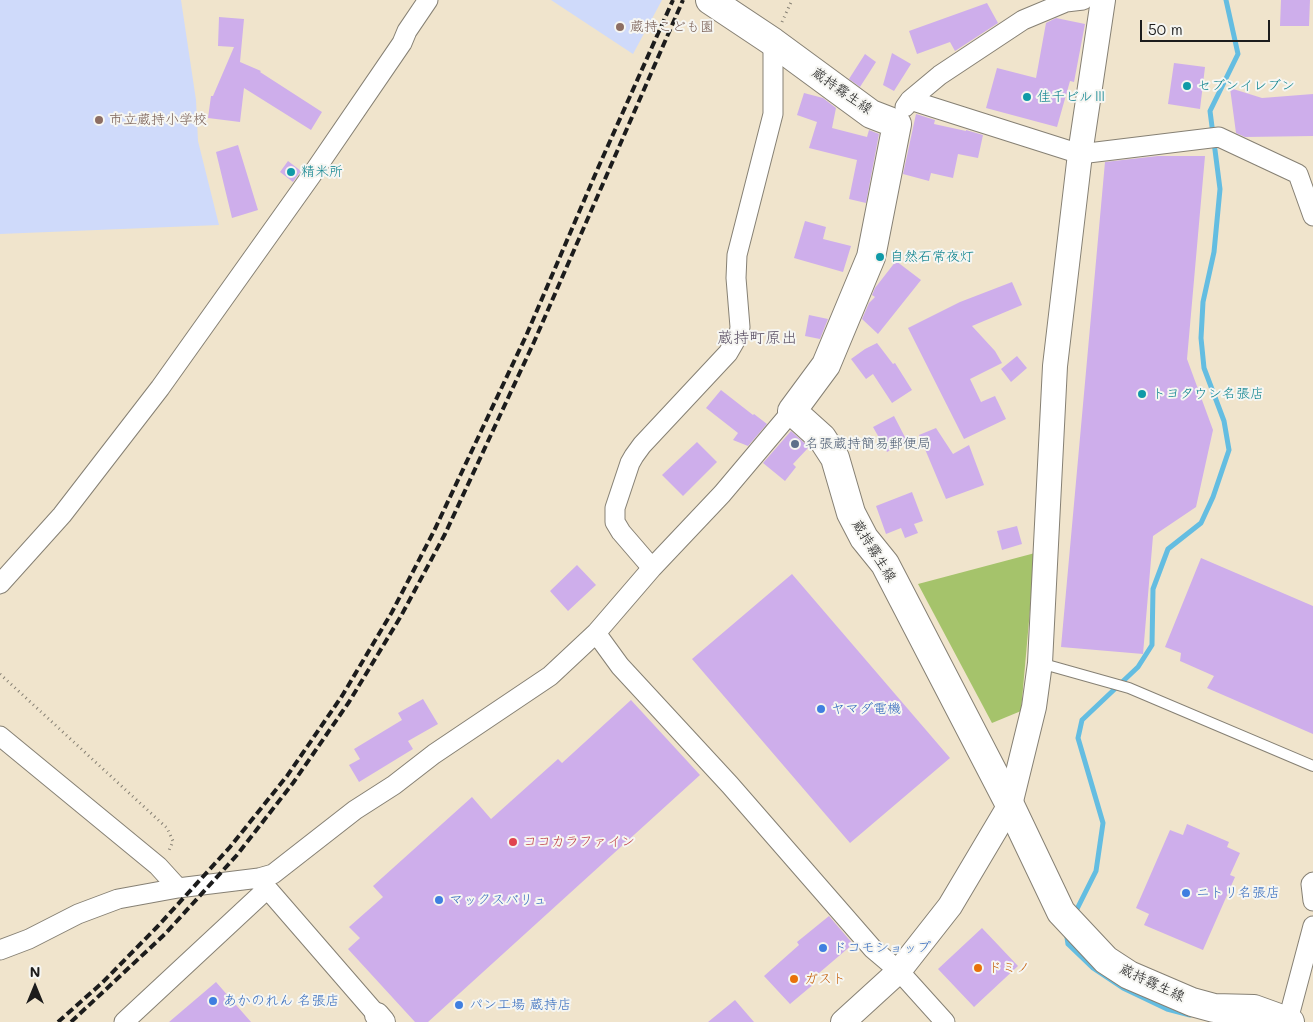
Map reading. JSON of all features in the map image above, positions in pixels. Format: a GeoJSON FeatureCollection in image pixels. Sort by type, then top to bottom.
{"type":"FeatureCollection","features":[{"type":"Feature","properties":{"kind":"main road","name":"蔵持霧生線"},"geometry":{"type":"LineString","coordinates":[[710,0],[773,42],[871,114],[897,124]]}},
{"type":"Feature","properties":{"kind":"main road"},"geometry":{"type":"LineString","coordinates":[[792,411],[826,365],[871,257],[897,124]]}},
{"type":"Feature","properties":{"kind":"main road","name":"蔵持霧生線"},"geometry":{"type":"LineString","coordinates":[[792,411],[822,438],[835,458],[851,513],[864,538],[885,564],[1010,804],[1061,912],[1106,960],[1128,974],[1192,1002],[1214,1008],[1254,1009],[1279,1020]]}},
{"type":"Feature","properties":{"kind":"street"},"geometry":{"type":"LineString","coordinates":[[0,584],[62,515],[160,388],[311,176],[402,43],[428,0]]}},
{"type":"Feature","properties":{"kind":"street"},"geometry":{"type":"LineString","coordinates":[[897,124],[910,100],[940,75],[1023,20],[1066,2],[1083,0]]}},
{"type":"Feature","properties":{"kind":"street"},"geometry":{"type":"LineString","coordinates":[[843,1022],[899,970],[950,906],[1010,804],[1034,707],[1040,663],[1056,366],[1080,154],[1103,0]]}},
{"type":"Feature","properties":{"kind":"street"},"geometry":{"type":"LineString","coordinates":[[652,568],[621,532],[615,522],[615,508],[630,462],[634,456],[728,353],[739,334],[736,278],[737,255],[773,114],[773,42]]}},
{"type":"Feature","properties":{"kind":"street"},"geometry":{"type":"LineString","coordinates":[[910,100],[1080,154],[1219,137],[1298,174],[1313,216]]}},
{"type":"Feature","properties":{"kind":"street"},"geometry":{"type":"LineString","coordinates":[[124,1022],[273,874],[354,810],[394,785],[434,754],[550,676],[596,632],[652,568],[722,494],[792,411]]}},
{"type":"Feature","properties":{"kind":"street"},"geometry":{"type":"LineString","coordinates":[[596,632],[620,666],[730,785],[873,949],[899,970],[946,1022]]}},
{"type":"Feature","properties":{"kind":"street"},"geometry":{"type":"LineString","coordinates":[[0,736],[161,870],[178,888]]}},
{"type":"Feature","properties":{"kind":"street"},"geometry":{"type":"LineString","coordinates":[[1313,882],[1311,884],[1313,901]]}},
{"type":"Feature","properties":{"kind":"street"},"geometry":{"type":"LineString","coordinates":[[0,950],[29,939],[78,914],[118,899],[178,888],[263,883]]}},
{"type":"Feature","properties":{"kind":"street"},"geometry":{"type":"LineString","coordinates":[[263,883],[380,1019]]}},
{"type":"Feature","properties":{"kind":"street"},"geometry":{"type":"LineString","coordinates":[[1279,1020],[1313,926]]}},
{"type":"Feature","properties":{"kind":"lane"},"geometry":{"type":"LineString","coordinates":[[1040,663],[1129,688],[1313,766]]}},
{"type":"Feature","properties":{"kind":"path"},"geometry":{"type":"LineString","coordinates":[[0,674],[166,828],[173,841],[161,870]]}},
{"type":"Feature","properties":{"kind":"shaded area","name":"市立蔵持小学校"},"geometry":{"type":"Polygon","coordinates":[[[0,0],[181,0],[196,100],[198,141],[219,225],[0,234],[0,0]]]}},
{"type":"Feature","properties":{"kind":"shaded area","name":"蔵持こども園"},"geometry":{"type":"Polygon","coordinates":[[[551,0],[662,0],[633,54],[551,0]]]}},
{"type":"Feature","properties":{"kind":"green space"},"geometry":{"type":"Polygon","coordinates":[[[1035,553],[1021,711],[992,723],[918,584],[1035,553]]]}},
{"type":"Feature","properties":{"kind":"building"},"geometry":{"type":"Polygon","coordinates":[[[1281,0],[1310,0],[1309,26],[1280,26],[1281,0]]]}},
{"type":"Feature","properties":{"kind":"building"},"geometry":{"type":"Polygon","coordinates":[[[987,3],[998,23],[955,51],[950,42],[917,54],[909,31],[987,3]]]}},
{"type":"Feature","properties":{"kind":"building"},"geometry":{"type":"Polygon","coordinates":[[[219,17],[244,19],[240,62],[261,71],[322,112],[311,130],[244,88],[240,122],[208,118],[211,96],[213,96],[234,47],[218,46],[219,17]]]}},
{"type":"Feature","properties":{"kind":"building"},"geometry":{"type":"Polygon","coordinates":[[[1056,18],[1085,24],[1074,82],[1070,81],[1057,127],[986,108],[997,68],[1036,78],[1046,23],[1056,18]]]}},
{"type":"Feature","properties":{"kind":"building"},"geometry":{"type":"Polygon","coordinates":[[[892,53],[911,64],[894,91],[883,85],[892,53]]]}},
{"type":"Feature","properties":{"kind":"building"},"geometry":{"type":"Polygon","coordinates":[[[865,54],[876,62],[860,87],[849,79],[865,54]]]}},
{"type":"Feature","properties":{"kind":"building","name":"セブンイレブン"},"geometry":{"type":"Polygon","coordinates":[[[1174,63],[1205,67],[1200,109],[1168,104],[1174,63]]]}},
{"type":"Feature","properties":{"kind":"building"},"geometry":{"type":"Polygon","coordinates":[[[1230,88],[1262,98],[1313,94],[1313,136],[1245,137],[1236,133],[1230,88]]]}},
{"type":"Feature","properties":{"kind":"building"},"geometry":{"type":"Polygon","coordinates":[[[804,93],[823,98],[836,108],[832,128],[867,137],[869,130],[879,134],[866,203],[849,199],[857,160],[809,148],[817,122],[797,115],[804,93]]]}},
{"type":"Feature","properties":{"kind":"building"},"geometry":{"type":"Polygon","coordinates":[[[916,114],[935,120],[934,124],[983,135],[978,158],[958,154],[953,178],[931,173],[929,181],[903,174],[916,114]]]}},
{"type":"Feature","properties":{"kind":"building"},"geometry":{"type":"Polygon","coordinates":[[[238,145],[258,210],[232,218],[216,152],[238,145]]]}},
{"type":"Feature","properties":{"kind":"building","name":"トヨタウン名張店"},"geometry":{"type":"Polygon","coordinates":[[[1158,156],[1205,156],[1187,359],[1213,430],[1196,507],[1153,536],[1143,654],[1061,647],[1105,162],[1158,156]]]}},
{"type":"Feature","properties":{"kind":"building","name":"精米所"},"geometry":{"type":"Polygon","coordinates":[[[288,161],[301,171],[293,182],[280,172],[288,161]]]}},
{"type":"Feature","properties":{"kind":"building"},"geometry":{"type":"Polygon","coordinates":[[[805,221],[826,227],[823,239],[851,246],[843,272],[794,258],[805,221]]]}},
{"type":"Feature","properties":{"kind":"building"},"geometry":{"type":"Polygon","coordinates":[[[896,261],[921,280],[878,334],[862,319],[869,303],[875,297],[872,295],[875,288],[896,261]]]}},
{"type":"Feature","properties":{"kind":"building"},"geometry":{"type":"Polygon","coordinates":[[[1012,282],[1022,305],[972,326],[995,351],[1002,363],[970,379],[981,402],[995,396],[1006,419],[964,439],[908,328],[960,302],[1012,282]]]}},
{"type":"Feature","properties":{"kind":"building"},"geometry":{"type":"Polygon","coordinates":[[[809,315],[828,319],[820,339],[805,336],[809,315]]]}},
{"type":"Feature","properties":{"kind":"building"},"geometry":{"type":"Polygon","coordinates":[[[877,343],[893,364],[895,363],[912,390],[892,403],[873,374],[866,379],[851,359],[877,343]]]}},
{"type":"Feature","properties":{"kind":"building"},"geometry":{"type":"Polygon","coordinates":[[[1017,356],[1027,368],[1011,382],[1001,369],[1017,356]]]}},
{"type":"Feature","properties":{"kind":"building"},"geometry":{"type":"Polygon","coordinates":[[[721,390],[767,424],[748,446],[733,440],[738,433],[706,408],[721,390]]]}},
{"type":"Feature","properties":{"kind":"building"},"geometry":{"type":"Polygon","coordinates":[[[894,416],[907,441],[887,452],[873,427],[894,416]]]}},
{"type":"Feature","properties":{"kind":"building"},"geometry":{"type":"Polygon","coordinates":[[[936,428],[953,454],[969,445],[984,485],[946,499],[919,435],[936,428]]]}},
{"type":"Feature","properties":{"kind":"building"},"geometry":{"type":"Polygon","coordinates":[[[791,431],[809,447],[793,464],[796,467],[785,481],[763,463],[791,431]]]}},
{"type":"Feature","properties":{"kind":"building"},"geometry":{"type":"Polygon","coordinates":[[[697,442],[717,462],[683,496],[662,475],[697,442]]]}},
{"type":"Feature","properties":{"kind":"building"},"geometry":{"type":"Polygon","coordinates":[[[912,492],[923,521],[914,524],[918,533],[905,538],[901,528],[886,534],[876,506],[912,492]]]}},
{"type":"Feature","properties":{"kind":"building"},"geometry":{"type":"Polygon","coordinates":[[[1017,526],[1022,544],[1002,550],[997,531],[1017,526]]]}},
{"type":"Feature","properties":{"kind":"building"},"geometry":{"type":"Polygon","coordinates":[[[1201,558],[1313,606],[1313,734],[1207,688],[1214,676],[1180,661],[1181,653],[1165,647],[1201,558]]]}},
{"type":"Feature","properties":{"kind":"building"},"geometry":{"type":"Polygon","coordinates":[[[577,565],[596,585],[568,611],[550,591],[577,565]]]}},
{"type":"Feature","properties":{"kind":"building","name":"ヤマダ電機"},"geometry":{"type":"Polygon","coordinates":[[[792,574],[950,758],[850,843],[692,659],[792,574]]]}},
{"type":"Feature","properties":{"kind":"building"},"geometry":{"type":"Polygon","coordinates":[[[423,699],[438,724],[408,741],[413,749],[359,782],[349,765],[360,759],[354,749],[402,720],[398,713],[423,699]]]}},
{"type":"Feature","properties":{"kind":"building"},"geometry":{"type":"Polygon","coordinates":[[[631,700],[700,775],[428,1022],[415,1022],[348,949],[360,938],[349,927],[383,897],[373,886],[472,797],[491,819],[558,759],[562,763],[631,700]]]}},
{"type":"Feature","properties":{"kind":"building","name":"ニトリ名張店"},"geometry":{"type":"Polygon","coordinates":[[[1187,824],[1229,842],[1227,847],[1240,853],[1230,875],[1235,877],[1203,950],[1144,925],[1149,914],[1136,908],[1170,830],[1183,835],[1187,824]]]}},
{"type":"Feature","properties":{"kind":"building"},"geometry":{"type":"Polygon","coordinates":[[[829,916],[853,944],[812,979],[815,983],[790,1004],[764,976],[799,945],[797,942],[829,916]]]}},
{"type":"Feature","properties":{"kind":"building","name":"ドミノ"},"geometry":{"type":"Polygon","coordinates":[[[982,928],[1018,966],[974,1007],[938,969],[982,928]]]}},
{"type":"Feature","properties":{"kind":"building","name":"あかのれん 名張店"},"geometry":{"type":"Polygon","coordinates":[[[216,982],[251,1022],[169,1022],[216,982]]]}},
{"type":"Feature","properties":{"kind":"building"},"geometry":{"type":"Polygon","coordinates":[[[735,1000],[754,1022],[708,1022],[735,1000]]]}},
{"type":"Feature","properties":{"kind":"waterway"},"geometry":{"type":"LineString","coordinates":[[1074,915],[1096,871],[1103,823],[1078,738],[1082,720],[1138,667],[1152,645],[1153,589],[1168,549],[1201,523],[1213,497],[1229,450],[1224,421],[1204,368],[1201,338],[1203,302],[1214,252],[1220,189],[1210,111],[1238,54],[1226,0]]}},
{"type":"Feature","properties":{"kind":"waterway"},"geometry":{"type":"LineString","coordinates":[[1066,931],[1068,944],[1093,968],[1123,988],[1167,1009],[1190,1015]]}},
{"type":"Feature","properties":{"kind":"railway"},"geometry":{"type":"LineString","coordinates":[[58,1022],[102,983],[158,926],[230,847],[287,776],[342,696],[392,612],[434,531],[526,336],[673,0]]}},
{"type":"Feature","properties":{"kind":"railway"},"geometry":{"type":"LineString","coordinates":[[71,1022],[165,934],[237,855],[293,783],[349,702],[401,616],[445,534],[534,342],[683,0]]}},
{"type":"Feature","properties":{"kind":"place","name":"蔵持こども園"},"geometry":{"type":"Point","coordinates":[620,27]}},
{"type":"Feature","properties":{"kind":"place","name":"セブンイレブン"},"geometry":{"type":"Point","coordinates":[1187,86]}},
{"type":"Feature","properties":{"kind":"place","name":"佳千ビルⅢ"},"geometry":{"type":"Point","coordinates":[1027,97]}},
{"type":"Feature","properties":{"kind":"place","name":"市立蔵持小学校"},"geometry":{"type":"Point","coordinates":[99,120]}},
{"type":"Feature","properties":{"kind":"place","name":"精米所"},"geometry":{"type":"Point","coordinates":[291,172]}},
{"type":"Feature","properties":{"kind":"place","name":"自然石常夜灯"},"geometry":{"type":"Point","coordinates":[880,257]}},
{"type":"Feature","properties":{"kind":"place","name":"トヨタウン名張店"},"geometry":{"type":"Point","coordinates":[1142,394]}},
{"type":"Feature","properties":{"kind":"place","name":"名張蔵持簡易郵便局"},"geometry":{"type":"Point","coordinates":[795,444]}},
{"type":"Feature","properties":{"kind":"place","name":"ヤマダ電機"},"geometry":{"type":"Point","coordinates":[821,709]}},
{"type":"Feature","properties":{"kind":"place","name":"ココカラファイン"},"geometry":{"type":"Point","coordinates":[513,842]}},
{"type":"Feature","properties":{"kind":"place","name":"ニトリ名張店"},"geometry":{"type":"Point","coordinates":[1186,893]}},
{"type":"Feature","properties":{"kind":"place","name":"マックスバリュ"},"geometry":{"type":"Point","coordinates":[439,900]}},
{"type":"Feature","properties":{"kind":"place","name":"ドコモショップ"},"geometry":{"type":"Point","coordinates":[823,948]}},
{"type":"Feature","properties":{"kind":"place","name":"ドミノ"},"geometry":{"type":"Point","coordinates":[978,968]}},
{"type":"Feature","properties":{"kind":"place","name":"ガスト"},"geometry":{"type":"Point","coordinates":[794,979]}},
{"type":"Feature","properties":{"kind":"place","name":"あかのれん 名張店"},"geometry":{"type":"Point","coordinates":[213,1001]}},
{"type":"Feature","properties":{"kind":"place","name":"パン工場 蔵持店"},"geometry":{"type":"Point","coordinates":[459,1005]}},
{"type":"Feature","properties":{"kind":"district","name":"蔵持町原出"},"geometry":{"type":"Point","coordinates":[757,338]}}]}
